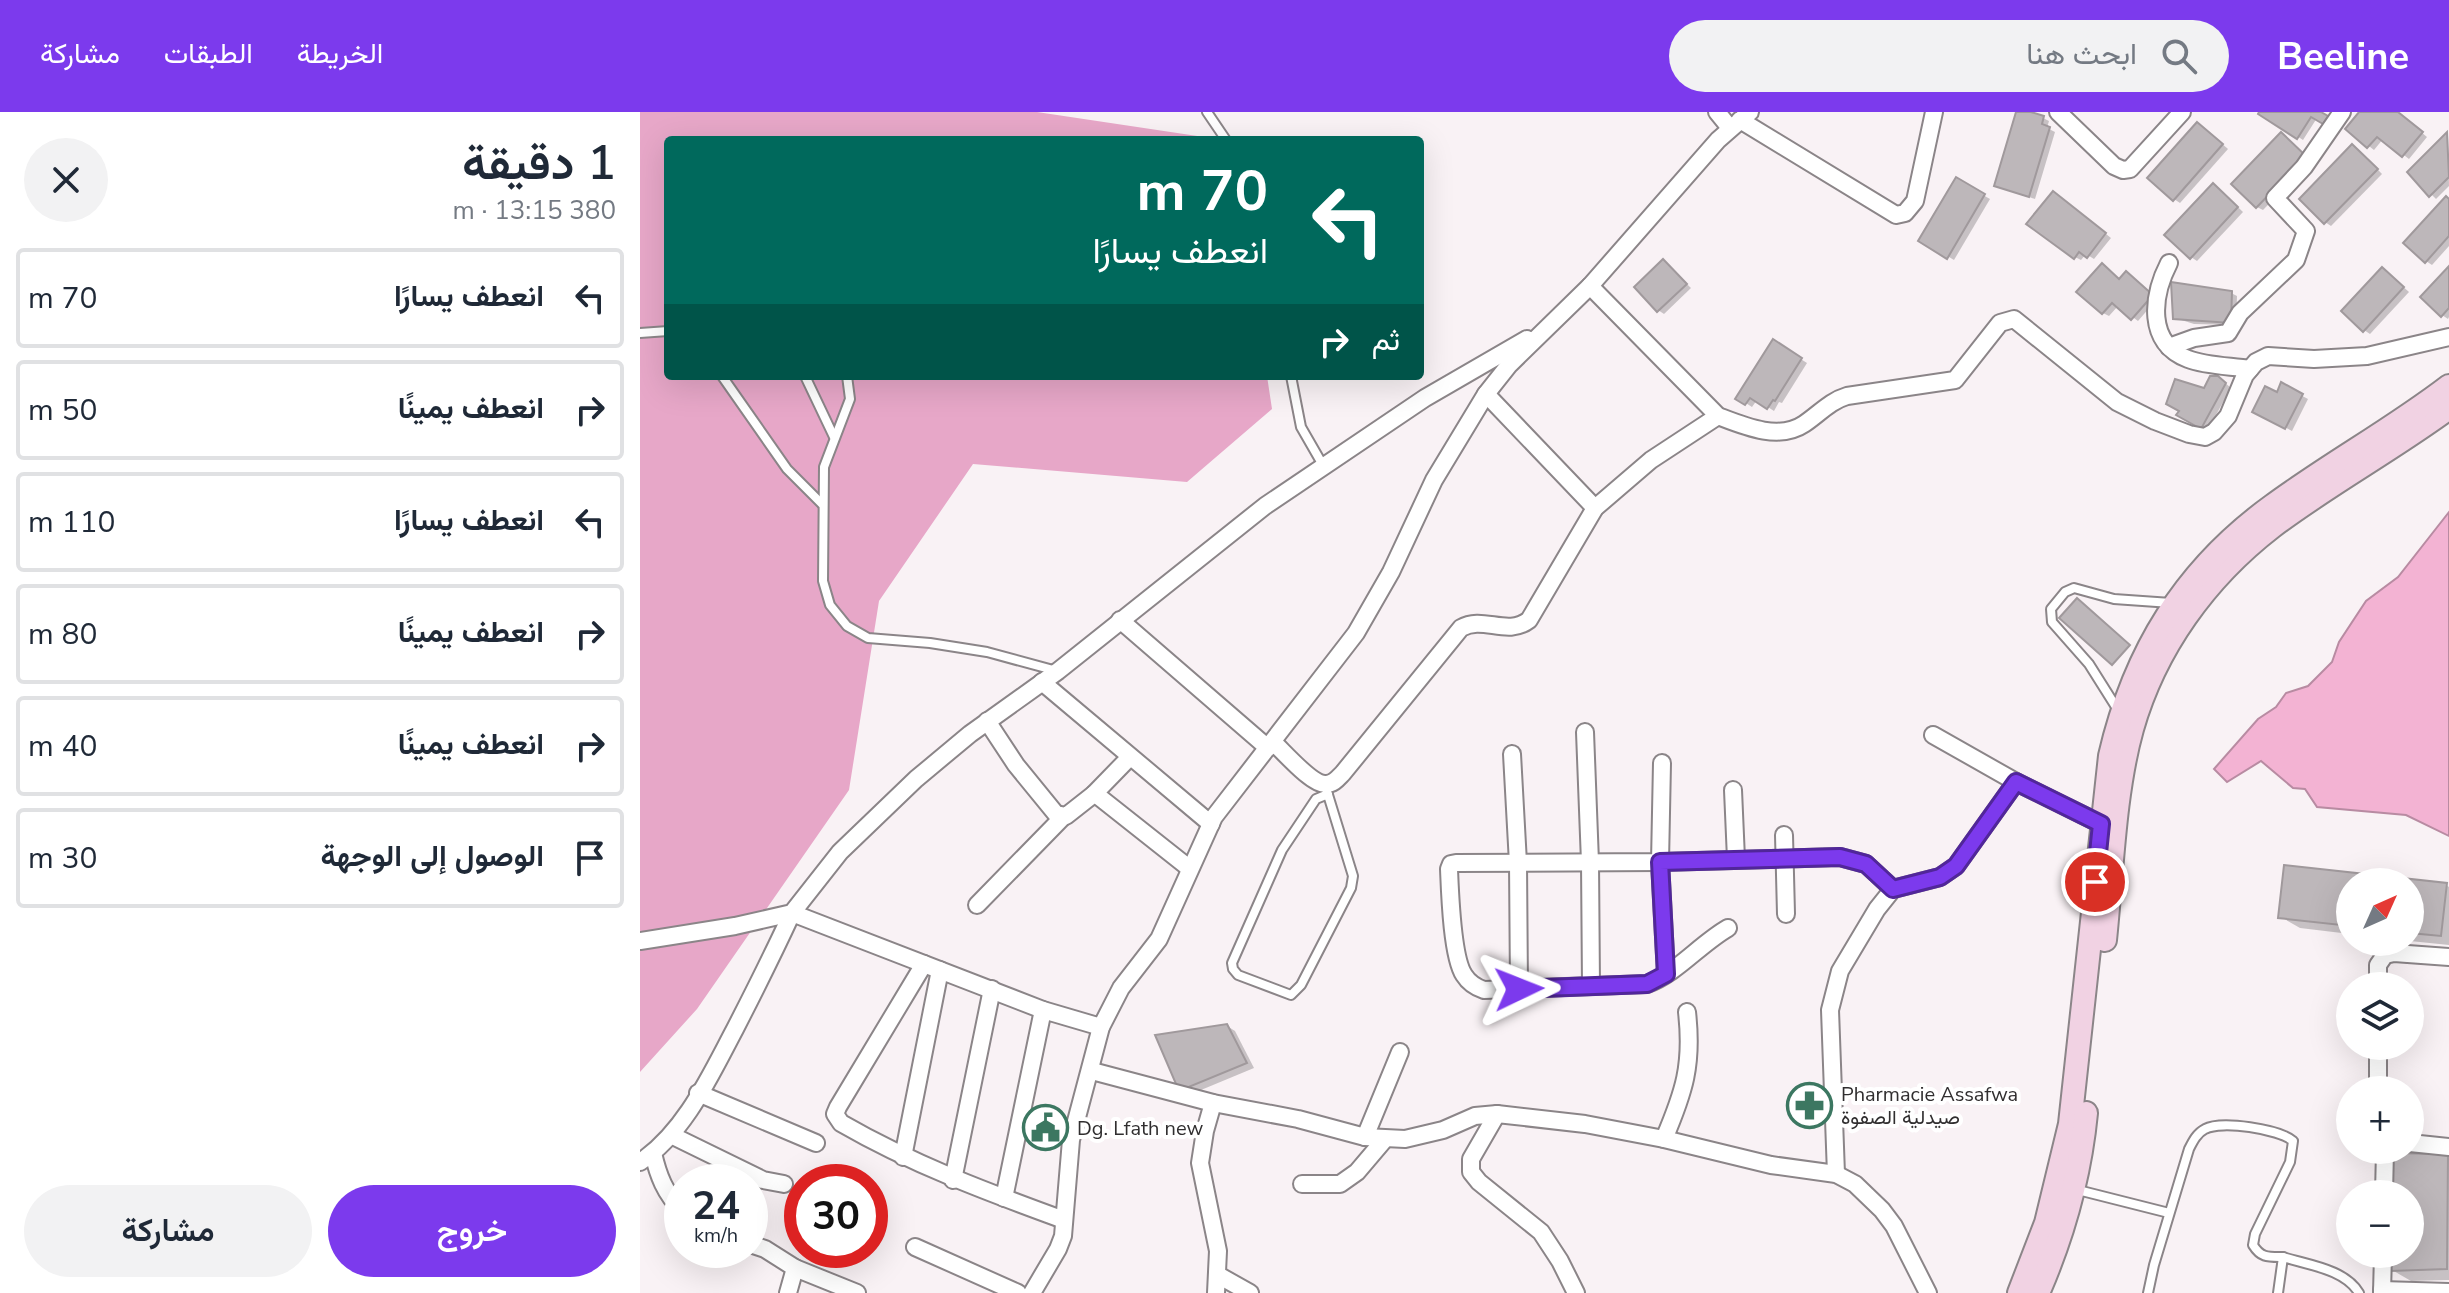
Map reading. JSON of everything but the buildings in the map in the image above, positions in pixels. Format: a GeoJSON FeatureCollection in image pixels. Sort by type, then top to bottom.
{"type":"FeatureCollection","features":[{"type":"Feature","properties":{"kind":"main road"},"geometry":{"type":"LineString","coordinates":[[2038,1293],[2054,1257],[2073,1189],[2086,1121],[2126,722],[2139,664],[2186,603],[2211,560],[2251,522],[2449,386]]}},
{"type":"Feature","properties":{"kind":"main road"},"geometry":{"type":"LineString","coordinates":[[2186,603],[2269,530],[2449,408]]}},
{"type":"Feature","properties":{"kind":"main road"},"geometry":{"type":"LineString","coordinates":[[2019,1293],[2046,1223],[2070,1124],[2110,756],[2126,722]]}},
{"type":"Feature","properties":{"kind":"street"},"geometry":{"type":"LineString","coordinates":[[1717,112],[1740,120],[1896,215],[1905,213],[1915,201],[1934,112]]}},
{"type":"Feature","properties":{"kind":"street"},"geometry":{"type":"LineString","coordinates":[[2058,112],[2114,166],[2123,170],[2130,169],[2182,112]]}},
{"type":"Feature","properties":{"kind":"street"},"geometry":{"type":"LineString","coordinates":[[2169,347],[2194,338],[2228,333],[2240,313],[2296,260],[2306,231],[2275,198],[2304,167],[2342,112]]}},
{"type":"Feature","properties":{"kind":"street"},"geometry":{"type":"LineString","coordinates":[[1032,1293],[1058,1249],[1064,1220],[1071,1140],[1092,1071],[1101,1027],[1121,988],[1159,939],[1211,824],[1235,788],[1340,655],[1374,603],[1434,480],[1486,394],[1509,365],[1590,286],[1740,120]]}},
{"type":"Feature","properties":{"kind":"street"},"geometry":{"type":"LineString","coordinates":[[2169,263],[2158,286],[2155,310],[2161,335],[2169,347],[2189,359],[2250,369]]}},
{"type":"Feature","properties":{"kind":"street"},"geometry":{"type":"LineString","coordinates":[[1590,286],[1718,416],[1746,427],[1783,432],[1806,423],[1840,398],[1955,380],[2000,323],[2014,319],[2117,402],[2155,421],[2205,437],[2228,416],[2250,369],[2268,356],[2314,359],[2367,356],[2449,337]]}},
{"type":"Feature","properties":{"kind":"street"},"geometry":{"type":"LineString","coordinates":[[664,1188],[647,1158],[671,1135],[698,1093],[765,972],[792,913],[840,852],[916,779],[987,721],[1058,671],[1265,506],[1425,398],[1549,326]]}},
{"type":"Feature","properties":{"kind":"street"},"geometry":{"type":"LineString","coordinates":[[1486,394],[1595,508]]}},
{"type":"Feature","properties":{"kind":"street"},"geometry":{"type":"LineString","coordinates":[[1120,620],[1326,789],[1343,773],[1461,628],[1474,623],[1512,628],[1529,620],[1595,508],[1651,460],[1718,416]]}},
{"type":"Feature","properties":{"kind":"street"},"geometry":{"type":"LineString","coordinates":[[1042,682],[1211,824]]}},
{"type":"Feature","properties":{"kind":"street"},"geometry":{"type":"LineString","coordinates":[[987,721],[1049,807],[1063,817]]}},
{"type":"Feature","properties":{"kind":"street"},"geometry":{"type":"LineString","coordinates":[[1585,732],[1591,986]]}},
{"type":"Feature","properties":{"kind":"street"},"geometry":{"type":"LineString","coordinates":[[1933,735],[2016,782],[2101,824]]}},
{"type":"Feature","properties":{"kind":"street"},"geometry":{"type":"LineString","coordinates":[[1512,754],[1518,863],[1519,989]]}},
{"type":"Feature","properties":{"kind":"street"},"geometry":{"type":"LineString","coordinates":[[977,905],[1063,817],[1094,794],[1129,758]]}},
{"type":"Feature","properties":{"kind":"street"},"geometry":{"type":"LineString","coordinates":[[1662,763],[1660,862],[1666,974]]}},
{"type":"Feature","properties":{"kind":"street"},"geometry":{"type":"LineString","coordinates":[[1836,1174],[1830,1046],[1832,999],[1840,971],[1877,909],[1893,889],[1940,877],[1956,866],[2016,782]]}},
{"type":"Feature","properties":{"kind":"street"},"geometry":{"type":"LineString","coordinates":[[1733,790],[1736,859]]}},
{"type":"Feature","properties":{"kind":"street"},"geometry":{"type":"LineString","coordinates":[[1094,794],[1189,868]]}},
{"type":"Feature","properties":{"kind":"street"},"geometry":{"type":"LineString","coordinates":[[1784,835],[1786,914]]}},
{"type":"Feature","properties":{"kind":"street"},"geometry":{"type":"LineString","coordinates":[[1728,928],[1707,940],[1666,974],[1647,984],[1484,990],[1474,986],[1464,976],[1458,961],[1449,869],[1451,864],[1456,863],[1840,857],[1866,864],[1893,889]]}},
{"type":"Feature","properties":{"kind":"street"},"geometry":{"type":"LineString","coordinates":[[640,941],[735,926],[792,913],[1043,1010],[1101,1027]]}},
{"type":"Feature","properties":{"kind":"street"},"geometry":{"type":"LineString","coordinates":[[2378,972],[2378,965],[2385,955],[2394,953],[2449,957]]}},
{"type":"Feature","properties":{"kind":"street"},"geometry":{"type":"LineString","coordinates":[[924,964],[835,1114],[841,1123],[903,1157],[953,1180],[1064,1220]]}},
{"type":"Feature","properties":{"kind":"street"},"geometry":{"type":"LineString","coordinates":[[903,1157],[940,970]]}},
{"type":"Feature","properties":{"kind":"street"},"geometry":{"type":"LineString","coordinates":[[953,1180],[992,989]]}},
{"type":"Feature","properties":{"kind":"street"},"geometry":{"type":"LineString","coordinates":[[1004,1198],[1043,1010]]}},
{"type":"Feature","properties":{"kind":"street"},"geometry":{"type":"LineString","coordinates":[[1664,1139],[1687,1080],[1687,1012]]}},
{"type":"Feature","properties":{"kind":"street"},"geometry":{"type":"LineString","coordinates":[[1365,1137],[1400,1052]]}},
{"type":"Feature","properties":{"kind":"street"},"geometry":{"type":"LineString","coordinates":[[1092,1071],[1213,1103],[1298,1119],[1365,1137],[1405,1139],[1443,1130],[1475,1116],[1497,1114],[1585,1124],[1771,1165],[1836,1174],[1855,1184],[1882,1210],[1894,1226],[1928,1293]]}},
{"type":"Feature","properties":{"kind":"street"},"geometry":{"type":"LineString","coordinates":[[698,1093],[816,1143]]}},
{"type":"Feature","properties":{"kind":"street"},"geometry":{"type":"LineString","coordinates":[[1213,1103],[1200,1163],[1218,1251],[1216,1293]]}},
{"type":"Feature","properties":{"kind":"street"},"geometry":{"type":"LineString","coordinates":[[1497,1114],[1471,1159],[1471,1172],[1541,1232],[1576,1293]]}},
{"type":"Feature","properties":{"kind":"street"},"geometry":{"type":"LineString","coordinates":[[671,1135],[763,1180],[784,1184]]}},
{"type":"Feature","properties":{"kind":"street"},"geometry":{"type":"LineString","coordinates":[[1302,1184],[1340,1184],[1357,1172],[1385,1139]]}},
{"type":"Feature","properties":{"kind":"street"},"geometry":{"type":"LineString","coordinates":[[2424,1144],[2449,1147]]}},
{"type":"Feature","properties":{"kind":"street"},"geometry":{"type":"LineString","coordinates":[[915,1247],[1018,1293]]}},
{"type":"Feature","properties":{"kind":"street"},"geometry":{"type":"LineString","coordinates":[[788,1293],[795,1268],[857,1293]]}},
{"type":"Feature","properties":{"kind":"street"},"geometry":{"type":"LineString","coordinates":[[2383,1268],[2382,1292],[2449,1292]]}},
{"type":"Feature","properties":{"kind":"street"},"geometry":{"type":"LineString","coordinates":[[1218,1275],[1250,1293]]}},
{"type":"Feature","properties":{"kind":"lane"},"geometry":{"type":"LineString","coordinates":[[1207,112],[1223,136]]}},
{"type":"Feature","properties":{"kind":"lane"},"geometry":{"type":"LineString","coordinates":[[640,333],[664,331]]}},
{"type":"Feature","properties":{"kind":"lane"},"geometry":{"type":"LineString","coordinates":[[725,380],[787,469],[822,504]]}},
{"type":"Feature","properties":{"kind":"lane"},"geometry":{"type":"LineString","coordinates":[[807,380],[834,437]]}},
{"type":"Feature","properties":{"kind":"lane"},"geometry":{"type":"LineString","coordinates":[[848,380],[850,399],[824,467],[823,581],[830,605],[847,626],[868,638],[987,652],[1058,671]]}},
{"type":"Feature","properties":{"kind":"lane"},"geometry":{"type":"LineString","coordinates":[[1292,380],[1301,427],[1324,467]]}},
{"type":"Feature","properties":{"kind":"lane"},"geometry":{"type":"LineString","coordinates":[[2126,722],[2089,664],[2052,622],[2051,609],[2065,592],[2074,588],[2114,599],[2186,603]]}},
{"type":"Feature","properties":{"kind":"lane"},"geometry":{"type":"LineString","coordinates":[[1326,789],[1353,876],[1351,888],[1301,985],[1291,995],[1238,975],[1232,963],[1282,850],[1326,789]]}},
{"type":"Feature","properties":{"kind":"lane"},"geometry":{"type":"LineString","coordinates":[[2148,1293],[2189,1149],[2201,1131],[2226,1125],[2281,1134],[2293,1141],[2290,1162],[2255,1234],[2253,1245],[2258,1253],[2265,1257],[2283,1257],[2339,1274],[2348,1279],[2359,1293]]}},
{"type":"Feature","properties":{"kind":"lane"},"geometry":{"type":"LineString","coordinates":[[2073,1189],[2169,1213]]}},
{"type":"Feature","properties":{"kind":"lane"},"geometry":{"type":"LineString","coordinates":[[2278,1293],[2283,1257]]}},
{"type":"Feature","properties":{"kind":"shaded area"},"geometry":{"type":"Polygon","coordinates":[[[640,112],[1037,112],[1197,136],[664,136],[664,380],[1268,380],[1272,409],[1187,482],[973,464],[879,601],[849,790],[697,1009],[640,1072],[640,112]]]}},
{"type":"Feature","properties":{"kind":"shaded area"},"geometry":{"type":"Polygon","coordinates":[[[2449,512],[2449,836],[2406,815],[2317,807],[2305,789],[2293,788],[2261,761],[2227,782],[2214,769],[2258,719],[2276,707],[2286,693],[2308,686],[2332,662],[2339,642],[2366,601],[2398,577],[2449,512]]]}},
{"type":"Feature","properties":{"kind":"place","name":"Pharmacie Assafwa صيدلية الصفوة"},"geometry":{"type":"Point","coordinates":[1810,1105]}},
{"type":"Feature","properties":{"kind":"place","name":"Dg. Lfath new"},"geometry":{"type":"Point","coordinates":[1046,1128]}},
{"type":"Feature","properties":{"kind":"route"},"geometry":{"type":"LineString","coordinates":[[1519,989],[1647,984],[1666,974],[1660,862],[1840,857],[1866,864],[1893,889],[1940,877],[1956,866],[2016,782],[2101,824],[2095,882]]}}]}
